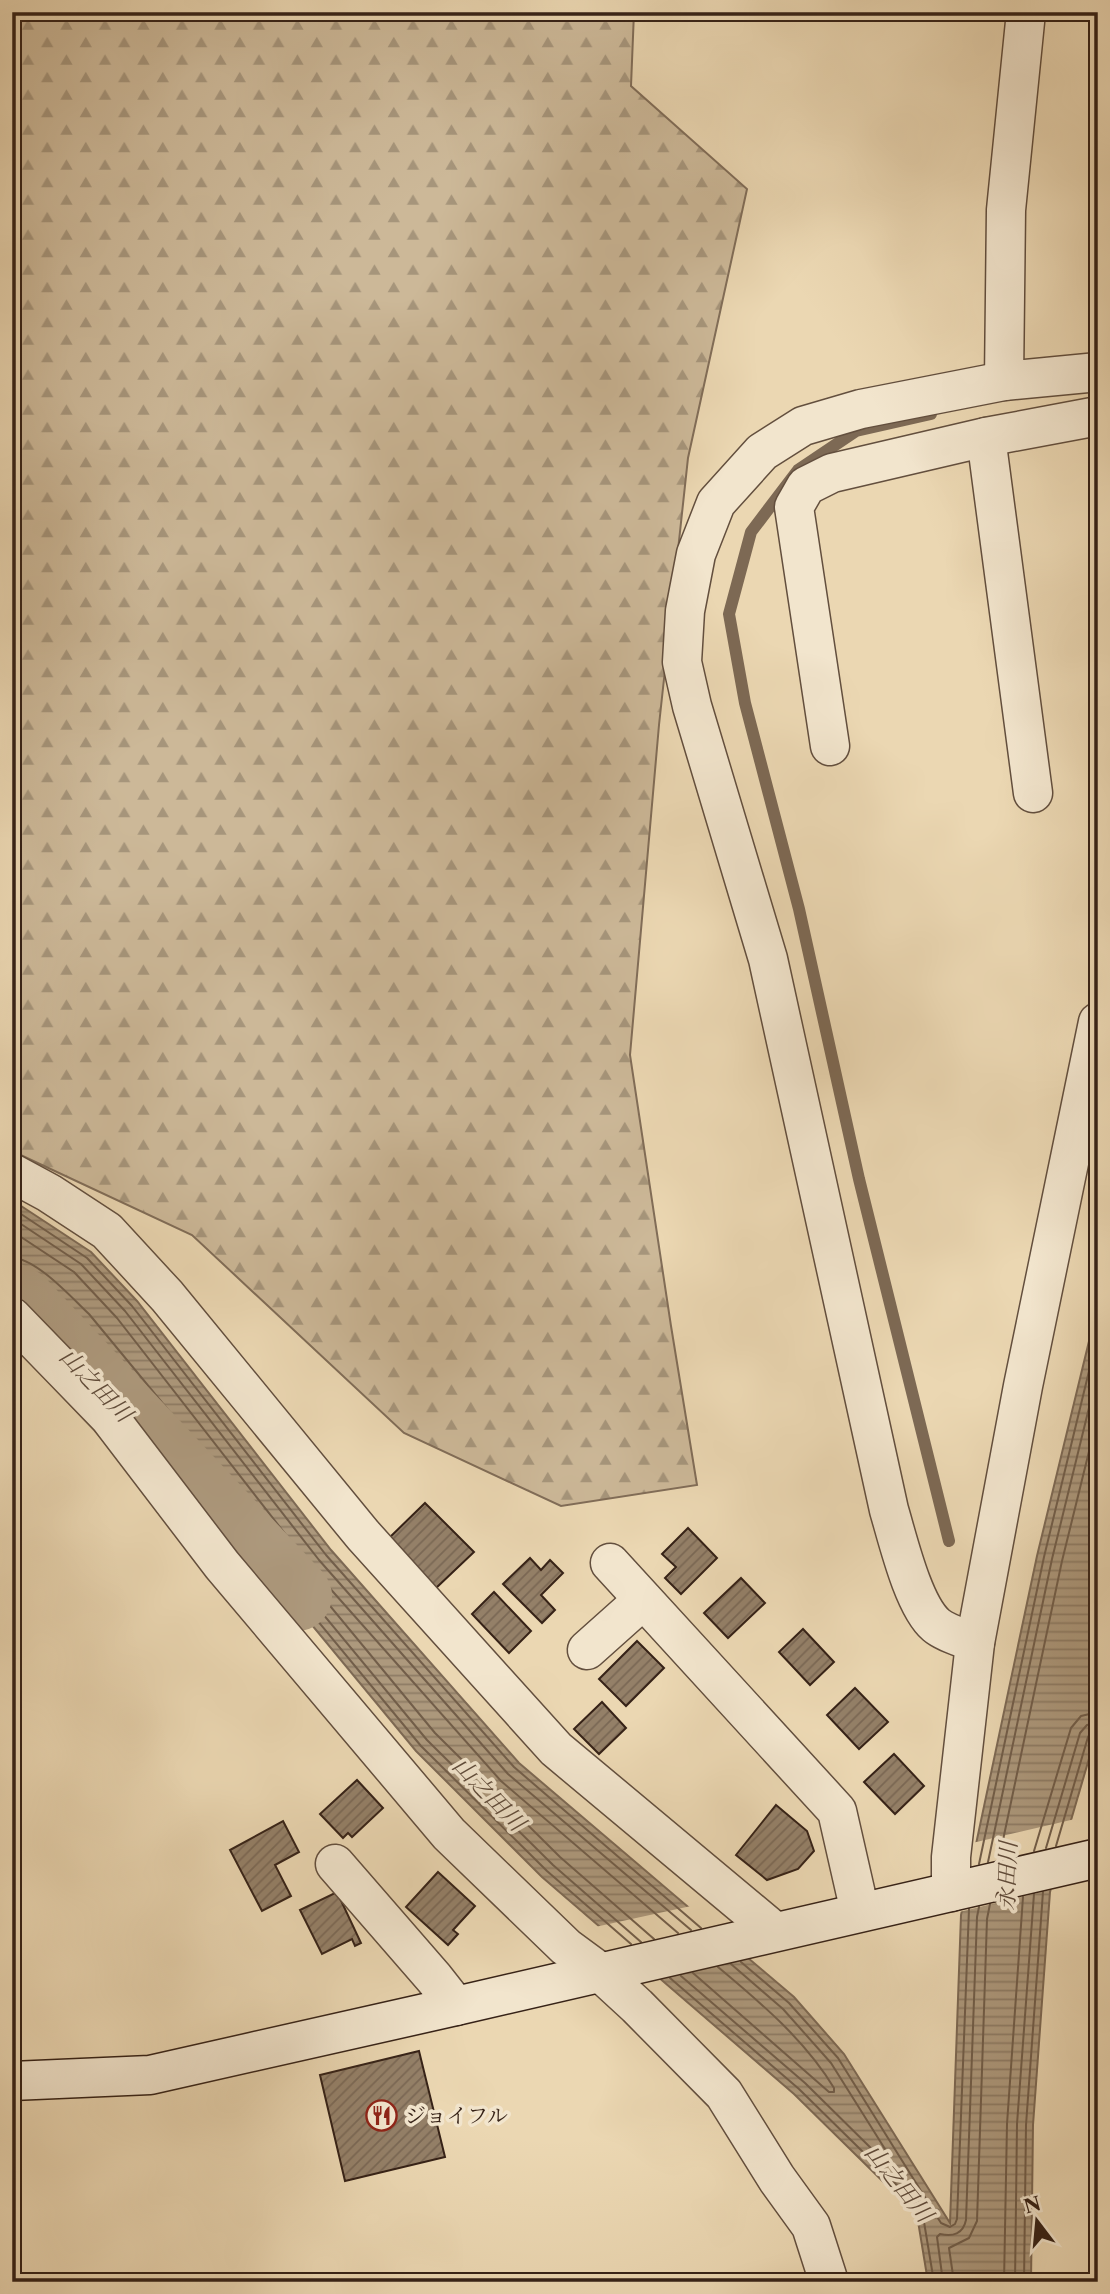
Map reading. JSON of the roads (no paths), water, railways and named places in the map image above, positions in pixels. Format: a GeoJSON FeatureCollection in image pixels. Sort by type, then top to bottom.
{"type":"FeatureCollection","features":[{"type":"Feature","properties":{"kind":"street"},"geometry":{"type":"LineString","coordinates":[[1004,381],[1006,210],[1026,12]]}},
{"type":"Feature","properties":{"kind":"street"},"geometry":{"type":"LineString","coordinates":[[975,1643],[936,1625],[920,1601],[906,1567],[889,1510],[768,959],[692,706],[682,662],[685,611],[696,554],[716,503],[762,452],[803,426],[861,409],[1004,381],[1098,372]]}},
{"type":"Feature","properties":{"kind":"street"},"geometry":{"type":"LineString","coordinates":[[830,746],[794,507],[806,486],[832,473],[986,437],[1098,416]]}},
{"type":"Feature","properties":{"kind":"street"},"geometry":{"type":"LineString","coordinates":[[986,437],[1033,793]]}},
{"type":"Feature","properties":{"kind":"street"},"geometry":{"type":"LineString","coordinates":[[951,1892],[951,1857],[975,1643],[1028,1359],[1098,1022]]}},
{"type":"Feature","properties":{"kind":"street"},"geometry":{"type":"LineString","coordinates":[[12,1173],[49,1193],[107,1231],[167,1296],[363,1535],[556,1749],[774,1931]]}},
{"type":"Feature","properties":{"kind":"street"},"geometry":{"type":"LineString","coordinates":[[12,1317],[110,1417],[222,1565],[449,1834],[566,1947],[600,1972],[638,2006],[724,2094],[777,2179],[811,2226],[829,2282]]}},
{"type":"Feature","properties":{"kind":"street"},"geometry":{"type":"LineString","coordinates":[[610,1563],[837,1811],[860,1912]]}},
{"type":"Feature","properties":{"kind":"street"},"geometry":{"type":"LineString","coordinates":[[587,1650],[643,1600]]}},
{"type":"Feature","properties":{"kind":"street"},"geometry":{"type":"LineString","coordinates":[[12,2081],[150,2075],[1098,1858]]}},
{"type":"Feature","properties":{"kind":"street"},"geometry":{"type":"LineString","coordinates":[[335,1864],[456,2006]]}},
{"type":"Feature","properties":{"kind":"water","name":"永田川"},"geometry":{"type":"Polygon","coordinates":[[[12,1200],[91,1252],[137,1301],[331,1550],[519,1763],[794,1997],[844,2054],[950,2223],[961,1915],[1037,1556],[1098,1304],[1098,1728],[1050,1892],[1033,2125],[1031,2282],[928,2282],[917,2215],[794,2094],[542,1877],[416,1751],[69,1331],[12,1283],[12,1200]]]}},
{"type":"Feature","properties":{"kind":"waterway"},"geometry":{"type":"LineString","coordinates":[[931,414],[856,431],[798,470],[751,532],[729,614],[745,703],[799,909],[859,1179],[949,1541]]}},
{"type":"Feature","properties":{"kind":"waterway","name":"山之田川"},"geometry":{"type":"LineString","coordinates":[[12,1298],[20,1302],[297,1596]]}},
{"type":"Feature","properties":{"kind":"place","name":"ジョイフル"},"geometry":{"type":"Point","coordinates":[382,2116]}}]}
